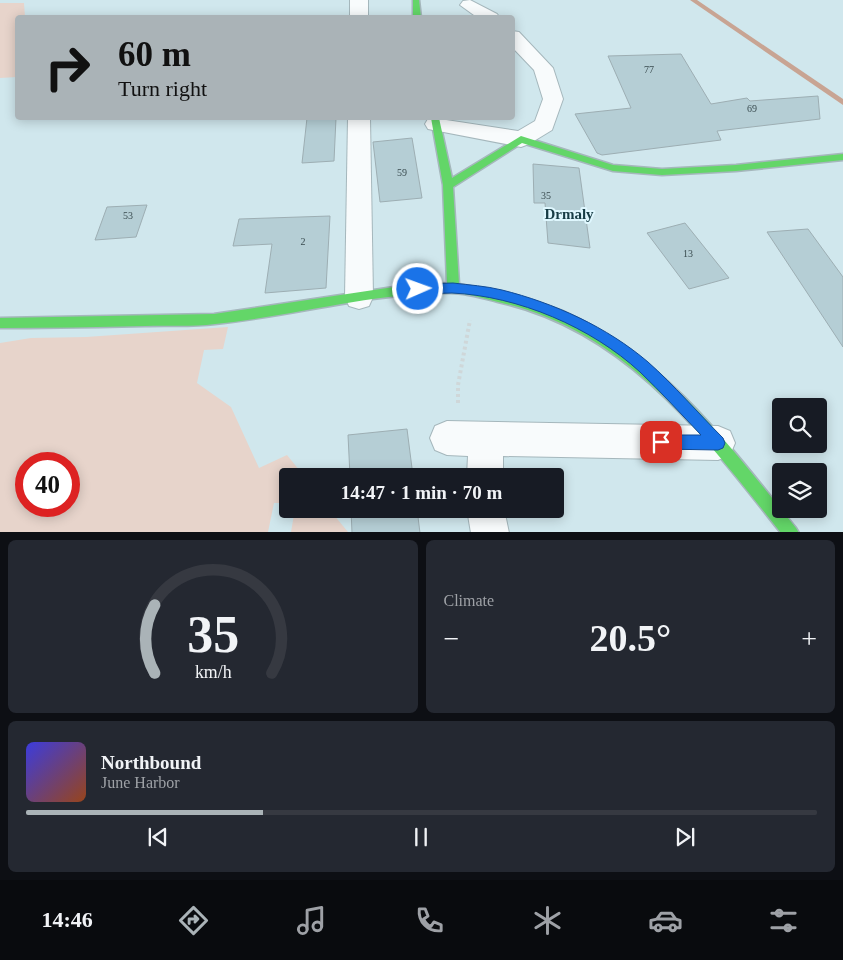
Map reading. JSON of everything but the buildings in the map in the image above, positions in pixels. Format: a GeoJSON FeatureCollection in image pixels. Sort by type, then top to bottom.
{"type":"FeatureCollection","features":[{"type":"Feature","properties":{"kind":"street"},"geometry":{"type":"LineString","coordinates":[[359,0],[359,15]]}},
{"type":"Feature","properties":{"kind":"street"},"geometry":{"type":"LineString","coordinates":[[416,0],[418,15]]}},
{"type":"Feature","properties":{"kind":"street"},"geometry":{"type":"LineString","coordinates":[[458,15],[468,3],[486,15]]}},
{"type":"Feature","properties":{"kind":"street"},"geometry":{"type":"LineString","coordinates":[[448,185],[544,125],[553,99],[543,68],[515,39]]}},
{"type":"Feature","properties":{"kind":"street"},"geometry":{"type":"LineString","coordinates":[[359,120],[360,297]]}},
{"type":"Feature","properties":{"kind":"street"},"geometry":{"type":"LineString","coordinates":[[453,288],[448,185],[436,121],[521,139],[613,168],[662,172],[736,168],[843,157]]}},
{"type":"Feature","properties":{"kind":"street"},"geometry":{"type":"LineString","coordinates":[[0,323],[214,319],[406,290],[453,288],[502,295],[554,312],[581,325],[613,344],[644,367],[718,443],[791,532]]}},
{"type":"Feature","properties":{"kind":"street"},"geometry":{"type":"LineString","coordinates":[[463,438],[718,443]]}},
{"type":"Feature","properties":{"kind":"street"},"geometry":{"type":"LineString","coordinates":[[463,438],[480,468]]}},
{"type":"Feature","properties":{"kind":"street"},"geometry":{"type":"LineString","coordinates":[[488,518],[490,532]]}},
{"type":"Feature","properties":{"kind":"path"},"geometry":{"type":"LineString","coordinates":[[463,438],[458,385],[472,312]]}},
{"type":"Feature","properties":{"kind":"shaded area"},"geometry":{"type":"Polygon","coordinates":[[[0,3],[24,3],[25,15],[15,15],[15,77],[0,78],[0,3]]]}},
{"type":"Feature","properties":{"kind":"shaded area"},"geometry":{"type":"Polygon","coordinates":[[[228,327],[223,349],[204,350],[197,383],[231,407],[259,468],[287,455],[298,468],[279,468],[279,503],[274,503],[268,532],[0,532],[0,343],[31,338],[86,337],[228,327]]]}},
{"type":"Feature","properties":{"kind":"shaded area"},"geometry":{"type":"Polygon","coordinates":[[[293,518],[336,518],[348,532],[291,532],[293,518]]]}},
{"type":"Feature","properties":{"kind":"waterway"},"geometry":{"type":"LineString","coordinates":[[693,0],[843,103]]}},
{"type":"Feature","properties":{"kind":"traffic: fast"},"geometry":{"type":"LineString","coordinates":[[416,0],[417,15]]}},
{"type":"Feature","properties":{"kind":"traffic: fast"},"geometry":{"type":"LineString","coordinates":[[0,323],[214,319],[407,290],[453,288],[448,185],[435,120]]}},
{"type":"Feature","properties":{"kind":"traffic: fast"},"geometry":{"type":"LineString","coordinates":[[448,185],[521,139],[613,168],[662,172],[736,168],[843,157]]}},
{"type":"Feature","properties":{"kind":"traffic: fast"},"geometry":{"type":"LineString","coordinates":[[453,288],[509,299],[550,311],[598,336],[630,359],[689,412],[790,532]]}},
{"type":"Feature","properties":{"kind":"district","name":"Drmaly"},"geometry":{"type":"Point","coordinates":[569,214]}},
{"type":"Feature","properties":{"kind":"route"},"geometry":{"type":"LineString","coordinates":[[418,289],[453,288],[502,295],[554,312],[613,344],[644,367],[718,443],[661,442]]}}]}
